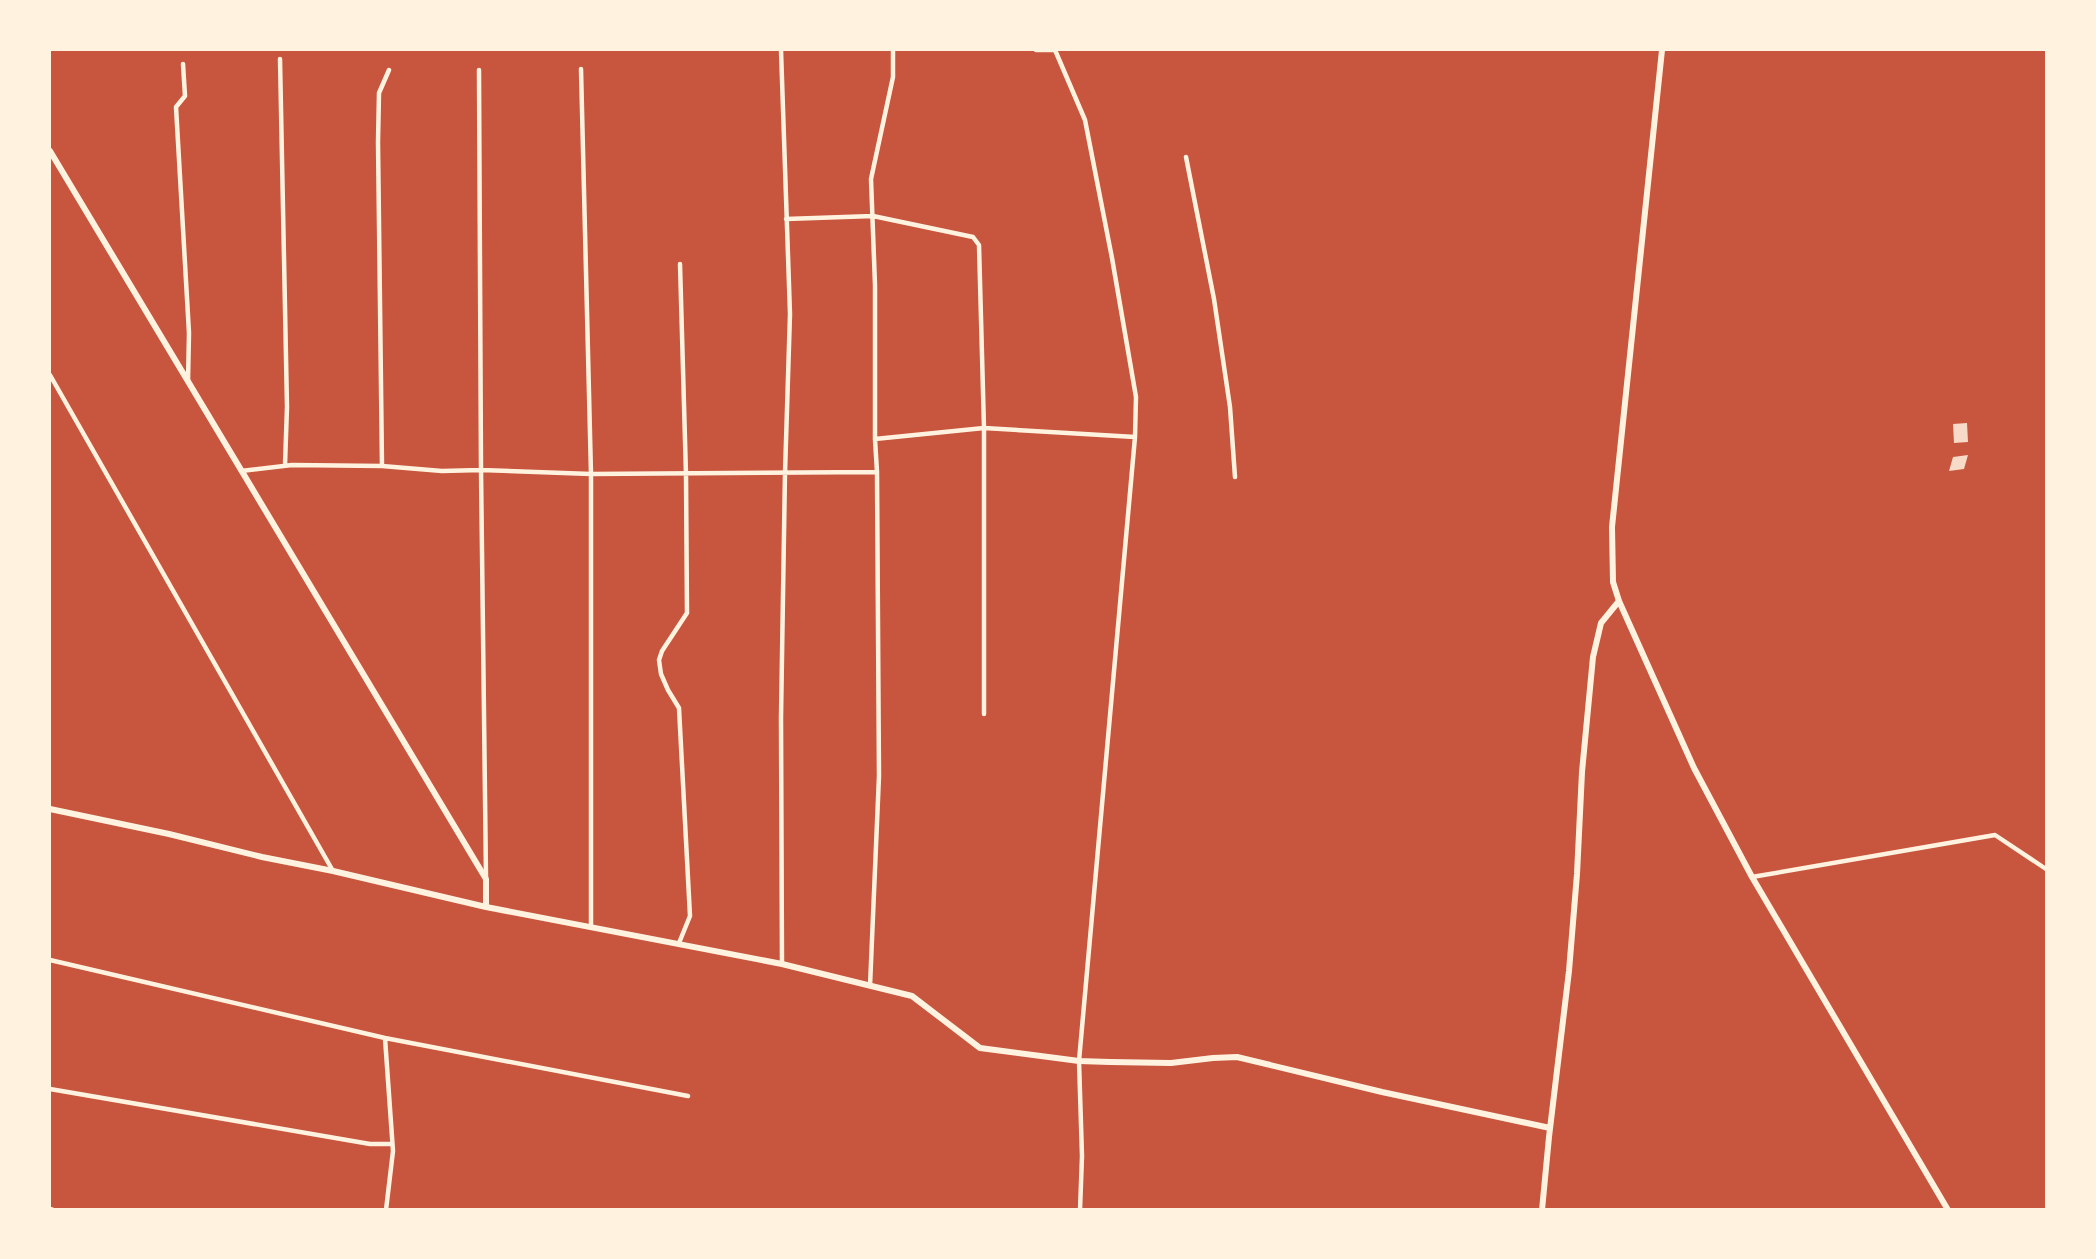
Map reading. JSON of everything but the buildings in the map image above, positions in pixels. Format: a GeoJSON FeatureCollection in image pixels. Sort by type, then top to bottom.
{"type":"FeatureCollection","features":[{"type":"Feature","properties":{"kind":"street"},"geometry":{"type":"LineString","coordinates":[[781,50],[790,314],[784,473],[781,718],[782,964]]}},
{"type":"Feature","properties":{"kind":"street"},"geometry":{"type":"LineString","coordinates":[[870,986],[879,776],[875,285],[871,179],[893,77],[893,50]]}},
{"type":"Feature","properties":{"kind":"street"},"geometry":{"type":"LineString","coordinates":[[1036,50],[1055,50],[1085,120],[1136,397],[1135,436],[1079,1061],[1082,1156],[1080,1209]]}},
{"type":"Feature","properties":{"kind":"street"},"geometry":{"type":"LineString","coordinates":[[1662,50],[1612,527],[1613,582],[1618,601],[1694,768],[1752,876],[1948,1209]]}},
{"type":"Feature","properties":{"kind":"street"},"geometry":{"type":"LineString","coordinates":[[279,59],[288,407],[285,465]]}},
{"type":"Feature","properties":{"kind":"street"},"geometry":{"type":"LineString","coordinates":[[183,64],[185,96],[176,106],[189,333],[188,381]]}},
{"type":"Feature","properties":{"kind":"street"},"geometry":{"type":"LineString","coordinates":[[581,69],[591,474],[591,927]]}},
{"type":"Feature","properties":{"kind":"street"},"geometry":{"type":"LineString","coordinates":[[382,466],[382,311],[378,142],[379,93],[389,70]]}},
{"type":"Feature","properties":{"kind":"street"},"geometry":{"type":"LineString","coordinates":[[479,70],[486,907]]}},
{"type":"Feature","properties":{"kind":"street"},"geometry":{"type":"LineString","coordinates":[[50,151],[486,879]]}},
{"type":"Feature","properties":{"kind":"street"},"geometry":{"type":"LineString","coordinates":[[1186,157],[1214,299],[1230,407],[1235,477]]}},
{"type":"Feature","properties":{"kind":"street"},"geometry":{"type":"LineString","coordinates":[[786,219],[873,216],[974,237],[979,245],[984,428],[984,714]]}},
{"type":"Feature","properties":{"kind":"street"},"geometry":{"type":"LineString","coordinates":[[680,264],[687,613],[662,651],[659,660],[661,674],[679,708],[690,916],[680,943]]}},
{"type":"Feature","properties":{"kind":"street"},"geometry":{"type":"LineString","coordinates":[[50,375],[333,871]]}},
{"type":"Feature","properties":{"kind":"street"},"geometry":{"type":"LineString","coordinates":[[875,439],[984,428],[1135,436]]}},
{"type":"Feature","properties":{"kind":"street"},"geometry":{"type":"LineString","coordinates":[[241,471],[285,465],[382,466],[442,471],[591,474],[877,472]]}},
{"type":"Feature","properties":{"kind":"street"},"geometry":{"type":"LineString","coordinates":[[1542,1209],[1569,972],[1582,772],[1593,657],[1601,623],[1618,601]]}},
{"type":"Feature","properties":{"kind":"street"},"geometry":{"type":"LineString","coordinates":[[50,809],[170,834],[486,907],[782,964],[912,996],[980,1048],[1079,1061],[1172,1063],[1237,1057],[1363,1088],[1550,1128]]}},
{"type":"Feature","properties":{"kind":"street"},"geometry":{"type":"LineString","coordinates":[[1752,876],[1995,835],[2046,869]]}},
{"type":"Feature","properties":{"kind":"street"},"geometry":{"type":"LineString","coordinates":[[50,960],[385,1038],[688,1096]]}},
{"type":"Feature","properties":{"kind":"street"},"geometry":{"type":"LineString","coordinates":[[385,1038],[392,1144],[386,1209]]}},
{"type":"Feature","properties":{"kind":"street"},"geometry":{"type":"LineString","coordinates":[[50,1089],[370,1144],[392,1144]]}}]}
